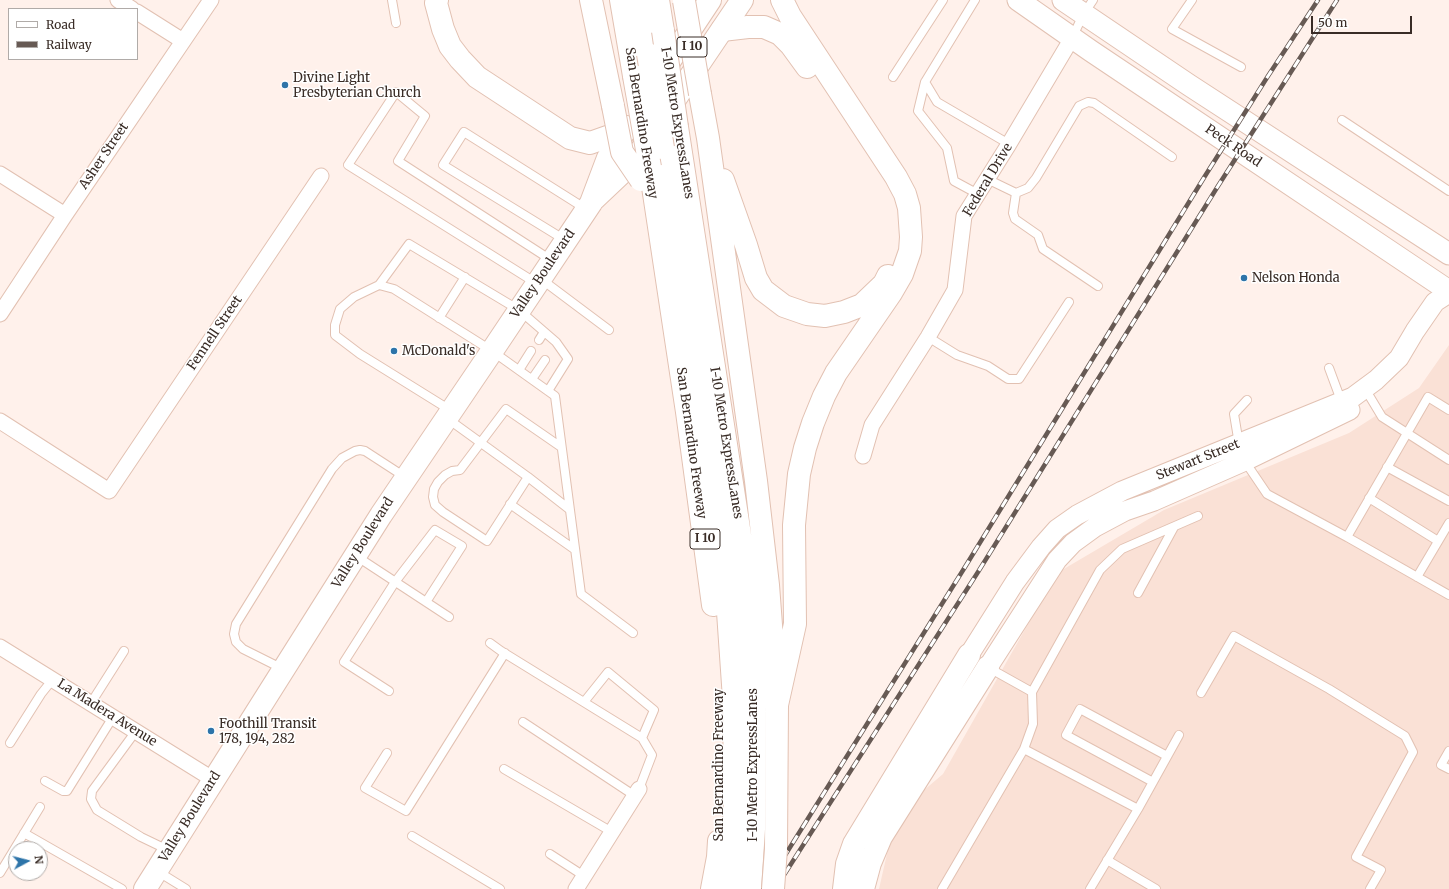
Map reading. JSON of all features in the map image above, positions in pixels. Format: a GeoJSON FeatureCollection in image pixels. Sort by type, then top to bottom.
{"type":"FeatureCollection","features":[{"type":"Feature","properties":{"kind":"main road"},"geometry":{"type":"LineString","coordinates":[[437,0],[436,3],[442,30],[450,46],[477,77],[570,138],[590,144],[624,131]]}},
{"type":"Feature","properties":{"kind":"main road"},"geometry":{"type":"LineString","coordinates":[[592,0],[622,152],[648,180]]}},
{"type":"Feature","properties":{"kind":"main road","name":"San Bernardino Freeway"},"geometry":{"type":"LineString","coordinates":[[621,0],[634,76],[648,180],[687,412],[712,595],[721,715],[718,857],[712,889]]}},
{"type":"Feature","properties":{"kind":"main road","name":"I-10 Metro ExpressLanes"},"geometry":{"type":"LineString","coordinates":[[640,0],[722,525],[734,699],[735,802],[730,889]]}},
{"type":"Feature","properties":{"kind":"main road","name":"I-10 Metro ExpressLanes"},"geometry":{"type":"LineString","coordinates":[[658,0],[746,574],[755,703],[754,830],[750,883]]}},
{"type":"Feature","properties":{"kind":"main road","name":"I 10"},"geometry":{"type":"LineString","coordinates":[[684,0],[708,138],[756,480],[769,600],[777,705],[776,849],[773,889]]}},
{"type":"Feature","properties":{"kind":"main road","name":"Valley Boulevard"},"geometry":{"type":"LineString","coordinates":[[151,880],[355,556],[448,414],[492,351],[588,206],[608,158],[624,131],[710,0]]}},
{"type":"Feature","properties":{"kind":"main road","name":"Valley Boulevard"},"geometry":{"type":"LineString","coordinates":[[588,206],[630,165],[742,0]]}},
{"type":"Feature","properties":{"kind":"main road"},"geometry":{"type":"LineString","coordinates":[[777,705],[795,624],[794,524],[799,474],[805,448],[824,396],[836,373],[891,293],[902,274],[910,251],[911,237],[909,208],[896,177],[790,16],[782,0]]}},
{"type":"Feature","properties":{"kind":"main road","name":"Peck Road"},"geometry":{"type":"LineString","coordinates":[[1018,0],[1449,293]]}},
{"type":"Feature","properties":{"kind":"main road","name":"Peck Road"},"geometry":{"type":"LineString","coordinates":[[1063,0],[1088,7],[1202,94],[1449,254]]}},
{"type":"Feature","properties":{"kind":"main road"},"geometry":{"type":"LineString","coordinates":[[708,138],[756,278],[763,290],[784,306],[802,312],[825,316],[844,312],[862,305],[884,284],[892,267],[898,247],[896,212],[888,194],[855,140],[806,65],[791,45],[780,34],[764,26],[748,26],[722,30]]}},
{"type":"Feature","properties":{"kind":"main road"},"geometry":{"type":"LineString","coordinates":[[844,889],[847,864],[854,844],[979,661]]}},
{"type":"Feature","properties":{"kind":"main road"},"geometry":{"type":"LineString","coordinates":[[863,889],[870,863],[881,837],[979,661]]}},
{"type":"Feature","properties":{"kind":"street"},"geometry":{"type":"LineString","coordinates":[[118,0],[130,8]]}},
{"type":"Feature","properties":{"kind":"street","name":"Asher Street"},"geometry":{"type":"LineString","coordinates":[[0,314],[64,215],[211,0]]}},
{"type":"Feature","properties":{"kind":"street"},"geometry":{"type":"LineString","coordinates":[[138,13],[183,41]]}},
{"type":"Feature","properties":{"kind":"street","name":"Federal Drive"},"geometry":{"type":"LineString","coordinates":[[863,456],[872,425],[928,337],[955,290],[964,216],[1072,38]]}},
{"type":"Feature","properties":{"kind":"street"},"geometry":{"type":"LineString","coordinates":[[0,174],[64,215]]}},
{"type":"Feature","properties":{"kind":"street","name":"Fennell Street"},"geometry":{"type":"LineString","coordinates":[[0,421],[109,490],[321,176]]}},
{"type":"Feature","properties":{"kind":"street","name":"Stewart Street"},"geometry":{"type":"LineString","coordinates":[[979,661],[1015,582],[1041,547],[1057,529],[1077,515],[1122,491],[1239,443],[1370,397],[1379,391],[1408,359],[1442,312],[1449,293]]}},
{"type":"Feature","properties":{"kind":"street","name":"Stewart Street"},"geometry":{"type":"LineString","coordinates":[[979,661],[1057,560],[1073,543],[1095,527],[1125,511],[1154,501],[1245,461],[1344,407],[1353,397],[1376,380],[1400,358],[1415,331],[1435,302],[1449,293]]}},
{"type":"Feature","properties":{"kind":"street","name":"La Madera Avenue"},"geometry":{"type":"LineString","coordinates":[[0,646],[214,780]]}},
{"type":"Feature","properties":{"kind":"street"},"geometry":{"type":"LineString","coordinates":[[580,883],[637,793]]}},
{"type":"Feature","properties":{"kind":"lane"},"geometry":{"type":"LineString","coordinates":[[392,0],[396,22]]}},
{"type":"Feature","properties":{"kind":"lane"},"geometry":{"type":"LineString","coordinates":[[893,77],[943,0]]}},
{"type":"Feature","properties":{"kind":"lane"},"geometry":{"type":"LineString","coordinates":[[976,0],[925,82],[918,111],[947,148],[954,181],[978,194]]}},
{"type":"Feature","properties":{"kind":"lane"},"geometry":{"type":"LineString","coordinates":[[1192,0],[1172,29],[1241,67]]}},
{"type":"Feature","properties":{"kind":"lane"},"geometry":{"type":"LineString","coordinates":[[1072,38],[1088,7]]}},
{"type":"Feature","properties":{"kind":"lane"},"geometry":{"type":"LineString","coordinates":[[925,82],[937,102],[1009,144]]}},
{"type":"Feature","properties":{"kind":"lane"},"geometry":{"type":"LineString","coordinates":[[552,260],[398,161],[425,116],[396,92],[348,165],[538,281],[609,330]]}},
{"type":"Feature","properties":{"kind":"lane"},"geometry":{"type":"LineString","coordinates":[[987,179],[1016,193],[1028,188],[1036,178],[1079,106],[1088,102],[1094,103],[1172,157]]}},
{"type":"Feature","properties":{"kind":"lane"},"geometry":{"type":"LineString","coordinates":[[1342,120],[1449,191]]}},
{"type":"Feature","properties":{"kind":"lane"},"geometry":{"type":"LineString","coordinates":[[566,240],[443,165],[464,132],[588,206]]}},
{"type":"Feature","properties":{"kind":"lane"},"geometry":{"type":"LineString","coordinates":[[1016,193],[1013,213],[1015,219],[1038,236],[1044,249],[1098,286]]}},
{"type":"Feature","properties":{"kind":"lane"},"geometry":{"type":"LineString","coordinates":[[548,391],[568,359],[554,346],[544,332],[519,310],[409,244],[379,285],[354,298],[340,309],[335,325],[335,335],[360,354],[448,414],[481,443],[569,509]]}},
{"type":"Feature","properties":{"kind":"lane"},"geometry":{"type":"LineString","coordinates":[[439,318],[465,277]]}},
{"type":"Feature","properties":{"kind":"lane"},"geometry":{"type":"LineString","coordinates":[[379,285],[394,289],[492,351],[555,396],[581,594],[633,633]]}},
{"type":"Feature","properties":{"kind":"lane"},"geometry":{"type":"LineString","coordinates":[[928,337],[958,355],[988,366],[1008,379],[1019,379],[1069,302]]}},
{"type":"Feature","properties":{"kind":"lane"},"geometry":{"type":"LineString","coordinates":[[539,340],[544,332]]}},
{"type":"Feature","properties":{"kind":"lane"},"geometry":{"type":"LineString","coordinates":[[519,370],[532,351]]}},
{"type":"Feature","properties":{"kind":"lane"},"geometry":{"type":"LineString","coordinates":[[532,379],[545,360]]}},
{"type":"Feature","properties":{"kind":"lane"},"geometry":{"type":"LineString","coordinates":[[1329,368],[1344,407]]}},
{"type":"Feature","properties":{"kind":"lane"},"geometry":{"type":"LineString","coordinates":[[1370,397],[1382,417],[1449,460]]}},
{"type":"Feature","properties":{"kind":"lane"},"geometry":{"type":"LineString","coordinates":[[1347,537],[1428,398],[1449,410]]}},
{"type":"Feature","properties":{"kind":"lane"},"geometry":{"type":"LineString","coordinates":[[1247,400],[1234,414],[1239,443],[1245,461],[1267,494],[1347,537],[1449,596]]}},
{"type":"Feature","properties":{"kind":"lane"},"geometry":{"type":"LineString","coordinates":[[528,477],[487,541],[443,512],[435,505],[433,497],[434,489],[438,482],[452,471],[460,470],[506,409],[561,447]]}},
{"type":"Feature","properties":{"kind":"lane"},"geometry":{"type":"LineString","coordinates":[[283,669],[243,649],[236,642],[234,634],[236,624],[332,469],[342,458],[360,450],[365,451],[406,478]]}},
{"type":"Feature","properties":{"kind":"lane"},"geometry":{"type":"LineString","coordinates":[[1387,467],[1449,501]]}},
{"type":"Feature","properties":{"kind":"lane"},"geometry":{"type":"LineString","coordinates":[[1369,498],[1438,541]]}},
{"type":"Feature","properties":{"kind":"lane"},"geometry":{"type":"LineString","coordinates":[[510,504],[574,549]]}},
{"type":"Feature","properties":{"kind":"lane"},"geometry":{"type":"LineString","coordinates":[[942,889],[1024,749],[1033,724],[1032,692],[1100,570],[1122,549],[1198,516]]}},
{"type":"Feature","properties":{"kind":"lane"},"geometry":{"type":"LineString","coordinates":[[1417,577],[1449,523]]}},
{"type":"Feature","properties":{"kind":"lane"},"geometry":{"type":"LineString","coordinates":[[1138,593],[1174,527]]}},
{"type":"Feature","properties":{"kind":"lane"},"geometry":{"type":"LineString","coordinates":[[389,691],[344,662],[395,582],[435,530],[462,546],[426,602]]}},
{"type":"Feature","properties":{"kind":"lane"},"geometry":{"type":"LineString","coordinates":[[355,556],[449,617]]}},
{"type":"Feature","properties":{"kind":"lane"},"geometry":{"type":"LineString","coordinates":[[1201,693],[1234,636],[1328,689],[1405,736],[1413,752],[1356,857],[1381,870],[1370,889]]}},
{"type":"Feature","properties":{"kind":"lane"},"geometry":{"type":"LineString","coordinates":[[490,643],[642,738],[652,754],[637,793],[522,722]]}},
{"type":"Feature","properties":{"kind":"lane"},"geometry":{"type":"LineString","coordinates":[[91,703],[124,651]]}},
{"type":"Feature","properties":{"kind":"lane"},"geometry":{"type":"LineString","coordinates":[[387,753],[365,788],[406,811],[505,653]]}},
{"type":"Feature","properties":{"kind":"lane"},"geometry":{"type":"LineString","coordinates":[[979,661],[1032,692]]}},
{"type":"Feature","properties":{"kind":"lane"},"geometry":{"type":"LineString","coordinates":[[584,702],[608,672],[654,710],[642,738]]}},
{"type":"Feature","properties":{"kind":"lane"},"geometry":{"type":"LineString","coordinates":[[10,743],[41,694],[53,679]]}},
{"type":"Feature","properties":{"kind":"lane"},"geometry":{"type":"LineString","coordinates":[[1152,782],[1066,735],[1080,709],[1167,756]]}},
{"type":"Feature","properties":{"kind":"lane"},"geometry":{"type":"LineString","coordinates":[[45,781],[63,792],[68,791],[113,717]]}},
{"type":"Feature","properties":{"kind":"lane"},"geometry":{"type":"LineString","coordinates":[[136,731],[92,791],[91,799],[97,810],[141,837],[169,851]]}},
{"type":"Feature","properties":{"kind":"lane"},"geometry":{"type":"LineString","coordinates":[[1090,889],[1138,809],[1179,735]]}},
{"type":"Feature","properties":{"kind":"lane"},"geometry":{"type":"LineString","coordinates":[[1024,749],[1138,809]]}},
{"type":"Feature","properties":{"kind":"lane"},"geometry":{"type":"LineString","coordinates":[[1449,751],[1441,765],[1449,769]]}},
{"type":"Feature","properties":{"kind":"lane"},"geometry":{"type":"LineString","coordinates":[[504,769],[612,832]]}},
{"type":"Feature","properties":{"kind":"lane"},"geometry":{"type":"LineString","coordinates":[[0,873],[40,807]]}},
{"type":"Feature","properties":{"kind":"lane"},"geometry":{"type":"LineString","coordinates":[[24,833],[122,889]]}},
{"type":"Feature","properties":{"kind":"lane"},"geometry":{"type":"LineString","coordinates":[[412,836],[500,889]]}},
{"type":"Feature","properties":{"kind":"lane"},"geometry":{"type":"LineString","coordinates":[[550,854],[580,883]]}},
{"type":"Feature","properties":{"kind":"lane"},"geometry":{"type":"LineString","coordinates":[[1107,860],[1156,889]]}},
{"type":"Feature","properties":{"kind":"lane"},"geometry":{"type":"LineString","coordinates":[[151,880],[186,889]]}},
{"type":"Feature","properties":{"kind":"shaded area"},"geometry":{"type":"Polygon","coordinates":[[[1449,345],[1449,889],[879,889],[896,814],[943,774],[1057,573],[1164,510],[1349,433],[1419,388],[1449,345]]]}},
{"type":"Feature","properties":{"kind":"railway"},"geometry":{"type":"LineString","coordinates":[[764,889],[965,567],[1205,176],[1318,0]]}},
{"type":"Feature","properties":{"kind":"railway"},"geometry":{"type":"LineString","coordinates":[[775,889],[978,572],[1218,186],[1337,0]]}},
{"type":"Feature","properties":{"kind":"place","name":"Divine Light Presbyterian Church"},"geometry":{"type":"Point","coordinates":[285,85]}},
{"type":"Feature","properties":{"kind":"place","name":"Nelson Honda"},"geometry":{"type":"Point","coordinates":[1244,278]}},
{"type":"Feature","properties":{"kind":"place","name":"McDonald's"},"geometry":{"type":"Point","coordinates":[394,351]}},
{"type":"Feature","properties":{"kind":"place","name":"Foothill Transit 178, 194, 282"},"geometry":{"type":"Point","coordinates":[211,731]}}]}
